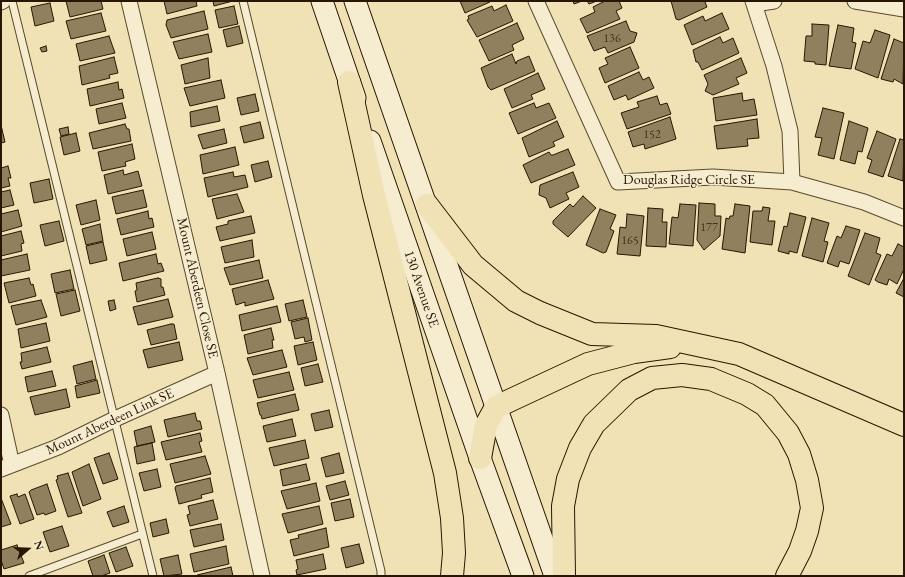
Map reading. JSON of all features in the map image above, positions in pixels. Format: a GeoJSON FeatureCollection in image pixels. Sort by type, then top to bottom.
{"type":"FeatureCollection","features":[{"type":"Feature","properties":{"kind":"highway"},"geometry":{"type":"LineString","coordinates":[[349,82],[374,195],[445,473],[452,518],[454,553],[452,576]]}},
{"type":"Feature","properties":{"kind":"highway"},"geometry":{"type":"LineString","coordinates":[[427,205],[473,265],[516,301],[528,307],[592,334],[656,336],[739,354],[904,425]]}},
{"type":"Feature","properties":{"kind":"highway"},"geometry":{"type":"LineString","coordinates":[[480,458],[486,425],[496,407],[588,364],[634,352],[693,344]]}},
{"type":"Feature","properties":{"kind":"highway"},"geometry":{"type":"LineString","coordinates":[[564,576],[563,506],[568,479],[580,448],[594,424],[630,390],[652,378],[682,375],[711,379],[748,394],[765,405],[788,433],[799,454],[808,480],[812,508],[807,532],[800,551],[787,576]]}},
{"type":"Feature","properties":{"kind":"street","name":"Mount Aberdeen Close SE"},"geometry":{"type":"LineString","coordinates":[[129,1],[217,373],[262,576]]}},
{"type":"Feature","properties":{"kind":"street","name":"130 Avenue SE"},"geometry":{"type":"LineString","coordinates":[[322,1],[480,458],[523,576]]}},
{"type":"Feature","properties":{"kind":"street"},"geometry":{"type":"LineString","coordinates":[[355,1],[555,576]]}},
{"type":"Feature","properties":{"kind":"street","name":"Douglas Ridge Circle SE"},"geometry":{"type":"LineString","coordinates":[[536,1],[618,182],[714,177],[792,182],[864,202],[904,218]]}},
{"type":"Feature","properties":{"kind":"street"},"geometry":{"type":"LineString","coordinates":[[774,1],[753,2],[774,66],[790,131],[792,182]]}},
{"type":"Feature","properties":{"kind":"street"},"geometry":{"type":"LineString","coordinates":[[855,1],[904,9]]}},
{"type":"Feature","properties":{"kind":"street","name":"Mount Aberdeen Link SE"},"geometry":{"type":"LineString","coordinates":[[7,467],[58,448],[115,419],[217,373]]}},
{"type":"Feature","properties":{"kind":"street"},"geometry":{"type":"LineString","coordinates":[[1,415],[7,467]]}},
{"type":"Feature","properties":{"kind":"lane"},"geometry":{"type":"LineString","coordinates":[[12,1],[153,576]]}},
{"type":"Feature","properties":{"kind":"lane"},"geometry":{"type":"LineString","coordinates":[[243,1],[381,576]]}},
{"type":"Feature","properties":{"kind":"lane"},"geometry":{"type":"LineString","coordinates":[[29,576],[142,534]]}},
{"type":"Feature","properties":{"kind":"building"},"geometry":{"type":"Polygon","coordinates":[[[66,1],[101,1],[103,9],[70,17],[66,1]]]}},
{"type":"Feature","properties":{"kind":"building"},"geometry":{"type":"Polygon","coordinates":[[[164,1],[196,1],[197,6],[167,14],[164,1]]]}},
{"type":"Feature","properties":{"kind":"building"},"geometry":{"type":"Polygon","coordinates":[[[213,1],[233,1],[214,6],[213,1]]]}},
{"type":"Feature","properties":{"kind":"building"},"geometry":{"type":"Polygon","coordinates":[[[460,1],[489,1],[490,2],[465,13],[460,1]]]}},
{"type":"Feature","properties":{"kind":"building"},"geometry":{"type":"Polygon","coordinates":[[[573,1],[582,1],[574,4],[573,1]]]}},
{"type":"Feature","properties":{"kind":"building"},"geometry":{"type":"Polygon","coordinates":[[[587,1],[597,1],[589,4],[587,1]]]}},
{"type":"Feature","properties":{"kind":"building"},"geometry":{"type":"Polygon","coordinates":[[[605,1],[619,1],[622,8],[616,11],[620,19],[587,33],[580,19],[595,12],[593,7],[605,1]]]}},
{"type":"Feature","properties":{"kind":"building"},"geometry":{"type":"Polygon","coordinates":[[[671,1],[707,1],[705,2],[707,7],[679,20],[676,19],[671,1]]]}},
{"type":"Feature","properties":{"kind":"building"},"geometry":{"type":"Polygon","coordinates":[[[50,3],[54,21],[35,26],[31,7],[50,3]]]}},
{"type":"Feature","properties":{"kind":"building"},"geometry":{"type":"Polygon","coordinates":[[[506,5],[513,21],[477,37],[467,20],[469,19],[468,16],[492,6],[494,11],[506,5]]]}},
{"type":"Feature","properties":{"kind":"building"},"geometry":{"type":"Polygon","coordinates":[[[234,6],[238,24],[219,28],[215,10],[234,6]]]}},
{"type":"Feature","properties":{"kind":"building"},"geometry":{"type":"Polygon","coordinates":[[[204,11],[208,29],[171,38],[166,25],[167,20],[204,11]]]}},
{"type":"Feature","properties":{"kind":"building"},"geometry":{"type":"Polygon","coordinates":[[[101,13],[106,31],[71,39],[66,21],[101,13]]]}},
{"type":"Feature","properties":{"kind":"building"},"geometry":{"type":"Polygon","coordinates":[[[722,13],[729,29],[692,45],[684,25],[703,16],[705,21],[722,13]]]}},
{"type":"Feature","properties":{"kind":"building"},"geometry":{"type":"Polygon","coordinates":[[[626,21],[630,31],[637,33],[634,42],[608,53],[605,47],[594,51],[587,36],[626,21]]]}},
{"type":"Feature","properties":{"kind":"building"},"geometry":{"type":"Polygon","coordinates":[[[517,23],[524,39],[512,45],[514,50],[489,61],[479,40],[517,23]]]}},
{"type":"Feature","properties":{"kind":"building"},"geometry":{"type":"Polygon","coordinates":[[[812,24],[829,25],[826,65],[804,61],[806,36],[812,36],[812,24]]]}},
{"type":"Feature","properties":{"kind":"building"},"geometry":{"type":"Polygon","coordinates":[[[838,25],[854,28],[852,42],[856,43],[851,69],[829,66],[838,25]]]}},
{"type":"Feature","properties":{"kind":"building"},"geometry":{"type":"Polygon","coordinates":[[[239,26],[243,43],[227,47],[223,30],[239,26]]]}},
{"type":"Feature","properties":{"kind":"building"},"geometry":{"type":"Polygon","coordinates":[[[875,30],[890,35],[878,78],[855,69],[863,41],[870,43],[875,30]]]}},
{"type":"Feature","properties":{"kind":"building"},"geometry":{"type":"Polygon","coordinates":[[[208,34],[212,52],[179,59],[173,42],[208,34]]]}},
{"type":"Feature","properties":{"kind":"building"},"geometry":{"type":"Polygon","coordinates":[[[109,36],[115,53],[80,61],[76,44],[109,36]]]}},
{"type":"Feature","properties":{"kind":"building"},"geometry":{"type":"Polygon","coordinates":[[[720,37],[723,43],[733,38],[739,53],[702,70],[698,62],[696,62],[693,50],[720,37]]]}},
{"type":"Feature","properties":{"kind":"building"},"geometry":{"type":"Polygon","coordinates":[[[894,39],[904,43],[903,84],[894,79],[893,82],[881,79],[894,39]]]}},
{"type":"Feature","properties":{"kind":"building"},"geometry":{"type":"Polygon","coordinates":[[[46,46],[47,51],[42,52],[40,48],[46,46]]]}},
{"type":"Feature","properties":{"kind":"building"},"geometry":{"type":"Polygon","coordinates":[[[630,47],[639,68],[605,83],[599,68],[608,64],[605,58],[630,47]]]}},
{"type":"Feature","properties":{"kind":"building"},"geometry":{"type":"Polygon","coordinates":[[[512,54],[516,64],[517,61],[529,56],[535,71],[491,90],[488,87],[481,68],[512,54]]]}},
{"type":"Feature","properties":{"kind":"building"},"geometry":{"type":"Polygon","coordinates":[[[114,57],[118,73],[109,75],[110,78],[82,85],[79,66],[114,57]]]}},
{"type":"Feature","properties":{"kind":"building"},"geometry":{"type":"Polygon","coordinates":[[[208,58],[210,78],[185,84],[181,65],[208,58]]]}},
{"type":"Feature","properties":{"kind":"building"},"geometry":{"type":"Polygon","coordinates":[[[741,58],[747,73],[736,78],[739,84],[713,95],[705,91],[708,84],[704,75],[741,58]]]}},
{"type":"Feature","properties":{"kind":"building"},"geometry":{"type":"Polygon","coordinates":[[[639,72],[643,80],[649,77],[654,88],[628,100],[626,95],[614,100],[608,86],[639,72]]]}},
{"type":"Feature","properties":{"kind":"building"},"geometry":{"type":"Polygon","coordinates":[[[538,73],[545,89],[531,95],[533,99],[512,108],[504,89],[538,73]]]}},
{"type":"Feature","properties":{"kind":"building"},"geometry":{"type":"Polygon","coordinates":[[[221,80],[225,98],[190,106],[184,88],[221,80]]]}},
{"type":"Feature","properties":{"kind":"building"},"geometry":{"type":"Polygon","coordinates":[[[118,82],[119,90],[122,89],[124,98],[90,106],[87,89],[118,82]]]}},
{"type":"Feature","properties":{"kind":"building"},"geometry":{"type":"Polygon","coordinates":[[[742,93],[743,101],[754,99],[757,115],[716,121],[713,98],[742,93]]]}},
{"type":"Feature","properties":{"kind":"building"},"geometry":{"type":"Polygon","coordinates":[[[255,94],[259,111],[241,115],[237,98],[255,94]]]}},
{"type":"Feature","properties":{"kind":"building"},"geometry":{"type":"Polygon","coordinates":[[[657,96],[660,105],[667,103],[671,114],[627,129],[621,113],[639,107],[637,102],[657,96]]]}},
{"type":"Feature","properties":{"kind":"building"},"geometry":{"type":"Polygon","coordinates":[[[122,103],[126,118],[99,124],[96,109],[122,103]]]}},
{"type":"Feature","properties":{"kind":"building"},"geometry":{"type":"Polygon","coordinates":[[[534,103],[536,108],[549,103],[556,118],[518,134],[509,113],[534,103]]]}},
{"type":"Feature","properties":{"kind":"building"},"geometry":{"type":"Polygon","coordinates":[[[217,106],[220,121],[191,127],[190,112],[217,106]]]}},
{"type":"Feature","properties":{"kind":"building"},"geometry":{"type":"Polygon","coordinates":[[[823,108],[844,113],[834,159],[818,155],[822,138],[815,137],[823,108]]]}},
{"type":"Feature","properties":{"kind":"building"},"geometry":{"type":"Polygon","coordinates":[[[670,117],[676,139],[645,149],[644,144],[633,147],[628,132],[670,117]]]}},
{"type":"Feature","properties":{"kind":"building"},"geometry":{"type":"Polygon","coordinates":[[[757,119],[759,138],[747,139],[748,146],[717,149],[714,126],[757,119]]]}},
{"type":"Feature","properties":{"kind":"building"},"geometry":{"type":"Polygon","coordinates":[[[557,121],[564,137],[553,142],[555,146],[529,157],[522,138],[557,121]]]}},
{"type":"Feature","properties":{"kind":"building"},"geometry":{"type":"Polygon","coordinates":[[[849,121],[868,128],[862,152],[858,151],[855,164],[840,160],[849,121]]]}},
{"type":"Feature","properties":{"kind":"building"},"geometry":{"type":"Polygon","coordinates":[[[260,122],[264,138],[244,143],[240,127],[260,122]]]}},
{"type":"Feature","properties":{"kind":"building"},"geometry":{"type":"Polygon","coordinates":[[[125,124],[127,129],[129,129],[131,141],[93,149],[89,133],[125,124]]]}},
{"type":"Feature","properties":{"kind":"building"},"geometry":{"type":"Polygon","coordinates":[[[1,125],[5,142],[1,143],[1,125]]]}},
{"type":"Feature","properties":{"kind":"building"},"geometry":{"type":"Polygon","coordinates":[[[68,127],[69,134],[61,136],[59,129],[68,127]]]}},
{"type":"Feature","properties":{"kind":"building"},"geometry":{"type":"Polygon","coordinates":[[[224,129],[227,143],[203,149],[198,135],[224,129]]]}},
{"type":"Feature","properties":{"kind":"building"},"geometry":{"type":"Polygon","coordinates":[[[877,131],[896,139],[883,177],[868,172],[872,160],[867,158],[877,131]]]}},
{"type":"Feature","properties":{"kind":"building"},"geometry":{"type":"Polygon","coordinates":[[[76,133],[80,151],[64,155],[60,137],[76,133]]]}},
{"type":"Feature","properties":{"kind":"building"},"geometry":{"type":"Polygon","coordinates":[[[900,139],[904,140],[903,181],[888,176],[900,139]]]}},
{"type":"Feature","properties":{"kind":"building"},"geometry":{"type":"Polygon","coordinates":[[[132,144],[135,159],[125,162],[126,166],[102,171],[98,152],[132,144]]]}},
{"type":"Feature","properties":{"kind":"building"},"geometry":{"type":"Polygon","coordinates":[[[235,147],[239,165],[203,174],[200,155],[235,147]]]}},
{"type":"Feature","properties":{"kind":"building"},"geometry":{"type":"Polygon","coordinates":[[[568,149],[575,165],[531,183],[523,165],[549,152],[553,155],[568,149]]]}},
{"type":"Feature","properties":{"kind":"building"},"geometry":{"type":"Polygon","coordinates":[[[268,161],[272,177],[255,182],[251,165],[268,161]]]}},
{"type":"Feature","properties":{"kind":"building"},"geometry":{"type":"Polygon","coordinates":[[[8,166],[11,178],[8,178],[10,186],[1,188],[1,168],[8,166]]]}},
{"type":"Feature","properties":{"kind":"building"},"geometry":{"type":"Polygon","coordinates":[[[123,170],[124,175],[138,171],[142,186],[108,194],[104,175],[123,170]]]}},
{"type":"Feature","properties":{"kind":"building"},"geometry":{"type":"Polygon","coordinates":[[[233,172],[234,177],[245,175],[248,187],[208,197],[204,178],[233,172]]]}},
{"type":"Feature","properties":{"kind":"building"},"geometry":{"type":"Polygon","coordinates":[[[573,172],[579,187],[566,193],[569,199],[550,208],[546,198],[539,195],[540,185],[573,172]]]}},
{"type":"Feature","properties":{"kind":"building"},"geometry":{"type":"Polygon","coordinates":[[[49,179],[53,199],[34,203],[30,183],[49,179]]]}},
{"type":"Feature","properties":{"kind":"building"},"geometry":{"type":"Polygon","coordinates":[[[10,190],[14,205],[1,208],[1,192],[10,190]]]}},
{"type":"Feature","properties":{"kind":"building"},"geometry":{"type":"Polygon","coordinates":[[[143,190],[147,207],[116,214],[112,197],[143,190]]]}},
{"type":"Feature","properties":{"kind":"building"},"geometry":{"type":"Polygon","coordinates":[[[237,194],[244,212],[217,219],[212,199],[237,194]]]}},
{"type":"Feature","properties":{"kind":"building"},"geometry":{"type":"Polygon","coordinates":[[[583,196],[596,208],[568,237],[553,224],[553,221],[570,204],[573,207],[583,196]]]}},
{"type":"Feature","properties":{"kind":"building"},"geometry":{"type":"Polygon","coordinates":[[[96,200],[100,220],[81,225],[76,205],[96,200]]]}},
{"type":"Feature","properties":{"kind":"building"},"geometry":{"type":"Polygon","coordinates":[[[699,203],[715,204],[715,216],[721,216],[720,236],[704,250],[697,240],[699,203]]]}},
{"type":"Feature","properties":{"kind":"building"},"geometry":{"type":"Polygon","coordinates":[[[680,204],[696,205],[693,246],[669,244],[672,217],[678,218],[680,204]]]}},
{"type":"Feature","properties":{"kind":"building"},"geometry":{"type":"Polygon","coordinates":[[[735,204],[750,206],[745,253],[722,249],[726,218],[729,219],[730,216],[733,216],[735,204]]]}},
{"type":"Feature","properties":{"kind":"building"},"geometry":{"type":"Polygon","coordinates":[[[763,207],[770,208],[768,221],[775,221],[772,245],[750,242],[753,211],[762,211],[763,207]]]}},
{"type":"Feature","properties":{"kind":"building"},"geometry":{"type":"Polygon","coordinates":[[[648,208],[663,209],[662,222],[667,222],[666,247],[646,246],[648,208]]]}},
{"type":"Feature","properties":{"kind":"building"},"geometry":{"type":"Polygon","coordinates":[[[600,209],[616,215],[610,229],[614,231],[606,252],[603,253],[586,245],[600,209]]]}},
{"type":"Feature","properties":{"kind":"building"},"geometry":{"type":"Polygon","coordinates":[[[18,210],[22,226],[1,232],[1,214],[18,210]]]}},
{"type":"Feature","properties":{"kind":"building"},"geometry":{"type":"Polygon","coordinates":[[[148,211],[149,219],[152,218],[154,227],[121,235],[117,219],[148,211]]]}},
{"type":"Feature","properties":{"kind":"building"},"geometry":{"type":"Polygon","coordinates":[[[790,213],[806,217],[797,253],[789,251],[789,254],[778,251],[784,226],[787,227],[790,213]]]}},
{"type":"Feature","properties":{"kind":"building"},"geometry":{"type":"Polygon","coordinates":[[[627,214],[644,216],[640,256],[617,254],[620,227],[626,228],[627,214]]]}},
{"type":"Feature","properties":{"kind":"building"},"geometry":{"type":"Polygon","coordinates":[[[251,216],[255,233],[220,241],[216,227],[228,224],[228,221],[251,216]]]}},
{"type":"Feature","properties":{"kind":"building"},"geometry":{"type":"Polygon","coordinates":[[[812,218],[829,223],[824,241],[828,242],[823,262],[802,256],[812,218]]]}},
{"type":"Feature","properties":{"kind":"building"},"geometry":{"type":"Polygon","coordinates":[[[59,221],[64,241],[45,246],[40,225],[59,221]]]}},
{"type":"Feature","properties":{"kind":"building"},"geometry":{"type":"Polygon","coordinates":[[[100,224],[103,241],[86,245],[82,229],[100,224]]]}},
{"type":"Feature","properties":{"kind":"building"},"geometry":{"type":"Polygon","coordinates":[[[846,226],[860,230],[849,264],[840,261],[838,267],[827,263],[837,236],[841,238],[846,226]]]}},
{"type":"Feature","properties":{"kind":"building"},"geometry":{"type":"Polygon","coordinates":[[[21,231],[24,243],[21,244],[22,251],[1,256],[1,236],[21,231]]]}},
{"type":"Feature","properties":{"kind":"building"},"geometry":{"type":"Polygon","coordinates":[[[152,232],[156,249],[127,256],[123,239],[152,232]]]}},
{"type":"Feature","properties":{"kind":"building"},"geometry":{"type":"Polygon","coordinates":[[[865,233],[880,238],[876,253],[881,255],[869,285],[848,276],[865,233]]]}},
{"type":"Feature","properties":{"kind":"building"},"geometry":{"type":"Polygon","coordinates":[[[252,240],[254,257],[225,263],[221,247],[252,240]]]}},
{"type":"Feature","properties":{"kind":"building"},"geometry":{"type":"Polygon","coordinates":[[[103,242],[107,260],[90,264],[86,246],[103,242]]]}},
{"type":"Feature","properties":{"kind":"building"},"geometry":{"type":"Polygon","coordinates":[[[898,244],[904,247],[904,269],[897,284],[889,279],[887,285],[878,282],[875,280],[887,254],[892,256],[898,244]]]}},
{"type":"Feature","properties":{"kind":"building"},"geometry":{"type":"Polygon","coordinates":[[[27,254],[30,270],[1,276],[1,260],[27,254]]]}},
{"type":"Feature","properties":{"kind":"building"},"geometry":{"type":"Polygon","coordinates":[[[156,254],[158,264],[161,263],[164,271],[123,281],[119,263],[156,254]]]}},
{"type":"Feature","properties":{"kind":"building"},"geometry":{"type":"Polygon","coordinates":[[[259,260],[263,278],[230,285],[224,268],[259,260]]]}},
{"type":"Feature","properties":{"kind":"building"},"geometry":{"type":"Polygon","coordinates":[[[70,270],[74,289],[55,293],[51,274],[70,270]]]}},
{"type":"Feature","properties":{"kind":"building"},"geometry":{"type":"Polygon","coordinates":[[[29,278],[31,285],[33,284],[36,296],[9,303],[4,283],[29,278]]]}},
{"type":"Feature","properties":{"kind":"building"},"geometry":{"type":"Polygon","coordinates":[[[158,278],[161,279],[161,287],[163,287],[165,295],[137,302],[135,291],[137,290],[136,283],[158,278]]]}},
{"type":"Feature","properties":{"kind":"building"},"geometry":{"type":"Polygon","coordinates":[[[904,278],[904,297],[896,293],[904,278]]]}},
{"type":"Feature","properties":{"kind":"building"},"geometry":{"type":"Polygon","coordinates":[[[268,280],[274,299],[245,306],[245,302],[236,305],[232,289],[268,280]]]}},
{"type":"Feature","properties":{"kind":"building"},"geometry":{"type":"Polygon","coordinates":[[[75,290],[80,311],[61,316],[56,294],[75,290]]]}},
{"type":"Feature","properties":{"kind":"building"},"geometry":{"type":"Polygon","coordinates":[[[168,299],[173,317],[138,325],[133,307],[168,299]]]}},
{"type":"Feature","properties":{"kind":"building"},"geometry":{"type":"Polygon","coordinates":[[[41,300],[47,317],[16,325],[11,306],[41,300]]]}},
{"type":"Feature","properties":{"kind":"building"},"geometry":{"type":"Polygon","coordinates":[[[114,300],[116,309],[110,311],[108,301],[114,300]]]}},
{"type":"Feature","properties":{"kind":"building"},"geometry":{"type":"Polygon","coordinates":[[[303,300],[307,317],[289,321],[285,304],[303,300]]]}},
{"type":"Feature","properties":{"kind":"building"},"geometry":{"type":"Polygon","coordinates":[[[277,306],[281,322],[242,331],[239,315],[277,306]]]}},
{"type":"Feature","properties":{"kind":"building"},"geometry":{"type":"Polygon","coordinates":[[[308,318],[312,340],[305,342],[304,337],[295,339],[291,322],[308,318]]]}},
{"type":"Feature","properties":{"kind":"building"},"geometry":{"type":"Polygon","coordinates":[[[46,323],[50,341],[21,348],[18,329],[46,323]]]}},
{"type":"Feature","properties":{"kind":"building"},"geometry":{"type":"Polygon","coordinates":[[[174,324],[177,339],[151,345],[147,330],[174,324]]]}},
{"type":"Feature","properties":{"kind":"building"},"geometry":{"type":"Polygon","coordinates":[[[271,328],[274,340],[272,340],[273,348],[248,354],[244,335],[271,328]]]}},
{"type":"Feature","properties":{"kind":"building"},"geometry":{"type":"Polygon","coordinates":[[[179,342],[183,360],[148,368],[143,350],[179,342]]]}},
{"type":"Feature","properties":{"kind":"building"},"geometry":{"type":"Polygon","coordinates":[[[313,342],[317,360],[298,365],[294,346],[313,342]]]}},
{"type":"Feature","properties":{"kind":"building"},"geometry":{"type":"Polygon","coordinates":[[[47,347],[51,362],[22,369],[20,362],[22,362],[21,353],[47,347]]]}},
{"type":"Feature","properties":{"kind":"building"},"geometry":{"type":"Polygon","coordinates":[[[282,350],[287,367],[253,375],[247,358],[282,350]]]}},
{"type":"Feature","properties":{"kind":"building"},"geometry":{"type":"Polygon","coordinates":[[[92,361],[96,379],[77,384],[73,366],[92,361]]]}},
{"type":"Feature","properties":{"kind":"building"},"geometry":{"type":"Polygon","coordinates":[[[318,364],[323,382],[305,386],[301,368],[318,364]]]}},
{"type":"Feature","properties":{"kind":"building"},"geometry":{"type":"Polygon","coordinates":[[[52,371],[56,386],[28,392],[25,377],[52,371]]]}},
{"type":"Feature","properties":{"kind":"building"},"geometry":{"type":"Polygon","coordinates":[[[289,372],[294,390],[258,398],[253,380],[289,372]]]}},
{"type":"Feature","properties":{"kind":"building"},"geometry":{"type":"Polygon","coordinates":[[[97,380],[100,393],[77,398],[75,386],[97,380]]]}},
{"type":"Feature","properties":{"kind":"building"},"geometry":{"type":"Polygon","coordinates":[[[66,389],[70,407],[35,415],[30,397],[66,389]]]}},
{"type":"Feature","properties":{"kind":"building"},"geometry":{"type":"Polygon","coordinates":[[[295,394],[299,410],[262,419],[257,403],[295,394]]]}},
{"type":"Feature","properties":{"kind":"building"},"geometry":{"type":"Polygon","coordinates":[[[329,410],[333,427],[315,431],[311,414],[329,410]]]}},
{"type":"Feature","properties":{"kind":"building"},"geometry":{"type":"Polygon","coordinates":[[[195,413],[197,421],[200,421],[202,429],[168,437],[164,420],[195,413]]]}},
{"type":"Feature","properties":{"kind":"building"},"geometry":{"type":"Polygon","coordinates":[[[292,419],[296,436],[267,442],[263,426],[292,419]]]}},
{"type":"Feature","properties":{"kind":"building"},"geometry":{"type":"Polygon","coordinates":[[[151,426],[155,442],[137,446],[134,431],[151,426]]]}},
{"type":"Feature","properties":{"kind":"building"},"geometry":{"type":"Polygon","coordinates":[[[200,433],[202,441],[199,442],[202,452],[166,460],[161,442],[200,433]]]}},
{"type":"Feature","properties":{"kind":"building"},"geometry":{"type":"Polygon","coordinates":[[[305,440],[309,458],[274,466],[269,448],[305,440]]]}},
{"type":"Feature","properties":{"kind":"building"},"geometry":{"type":"Polygon","coordinates":[[[152,443],[155,460],[137,464],[134,447],[152,443]]]}},
{"type":"Feature","properties":{"kind":"building"},"geometry":{"type":"Polygon","coordinates":[[[109,453],[118,479],[103,484],[94,458],[109,453]]]}},
{"type":"Feature","properties":{"kind":"building"},"geometry":{"type":"Polygon","coordinates":[[[339,453],[344,473],[326,477],[321,458],[339,453]]]}},
{"type":"Feature","properties":{"kind":"building"},"geometry":{"type":"Polygon","coordinates":[[[205,456],[211,474],[175,483],[170,464],[205,456]]]}},
{"type":"Feature","properties":{"kind":"building"},"geometry":{"type":"Polygon","coordinates":[[[89,464],[101,499],[83,506],[72,472],[89,464]]]}},
{"type":"Feature","properties":{"kind":"building"},"geometry":{"type":"Polygon","coordinates":[[[306,464],[310,480],[283,486],[280,470],[306,464]]]}},
{"type":"Feature","properties":{"kind":"building"},"geometry":{"type":"Polygon","coordinates":[[[157,469],[161,487],[144,491],[139,473],[157,469]]]}},
{"type":"Feature","properties":{"kind":"building"},"geometry":{"type":"Polygon","coordinates":[[[68,473],[82,513],[68,517],[56,480],[58,479],[57,476],[68,473]]]}},
{"type":"Feature","properties":{"kind":"building"},"geometry":{"type":"Polygon","coordinates":[[[210,478],[213,492],[201,495],[202,498],[179,504],[175,488],[176,486],[210,478]]]}},
{"type":"Feature","properties":{"kind":"building"},"geometry":{"type":"Polygon","coordinates":[[[345,481],[349,495],[330,500],[326,486],[345,481]]]}},
{"type":"Feature","properties":{"kind":"building"},"geometry":{"type":"Polygon","coordinates":[[[316,483],[320,501],[287,509],[281,491],[316,483]]]}},
{"type":"Feature","properties":{"kind":"building"},"geometry":{"type":"Polygon","coordinates":[[[47,484],[56,511],[45,515],[44,513],[37,515],[29,492],[47,484]]]}},
{"type":"Feature","properties":{"kind":"building"},"geometry":{"type":"Polygon","coordinates":[[[17,494],[18,497],[25,494],[34,519],[20,524],[10,496],[17,494]]]}},
{"type":"Feature","properties":{"kind":"building"},"geometry":{"type":"Polygon","coordinates":[[[1,498],[11,524],[1,527],[1,498]]]}},
{"type":"Feature","properties":{"kind":"building"},"geometry":{"type":"Polygon","coordinates":[[[350,499],[354,517],[335,521],[331,503],[350,499]]]}},
{"type":"Feature","properties":{"kind":"building"},"geometry":{"type":"Polygon","coordinates":[[[213,500],[218,519],[190,526],[187,515],[190,514],[188,506],[213,500]]]}},
{"type":"Feature","properties":{"kind":"building"},"geometry":{"type":"Polygon","coordinates":[[[124,506],[129,522],[113,527],[107,512],[124,506]]]}},
{"type":"Feature","properties":{"kind":"building"},"geometry":{"type":"Polygon","coordinates":[[[319,506],[323,524],[288,533],[282,514],[319,506]]]}},
{"type":"Feature","properties":{"kind":"building"},"geometry":{"type":"Polygon","coordinates":[[[166,519],[169,533],[153,537],[150,523],[166,519]]]}},
{"type":"Feature","properties":{"kind":"building"},"geometry":{"type":"Polygon","coordinates":[[[221,524],[224,540],[194,547],[190,530],[221,524]]]}},
{"type":"Feature","properties":{"kind":"building"},"geometry":{"type":"Polygon","coordinates":[[[62,526],[69,546],[50,552],[43,532],[62,526]]]}},
{"type":"Feature","properties":{"kind":"building"},"geometry":{"type":"Polygon","coordinates":[[[326,528],[329,547],[294,556],[290,540],[299,538],[298,535],[326,528]]]}},
{"type":"Feature","properties":{"kind":"building"},"geometry":{"type":"Polygon","coordinates":[[[359,544],[364,563],[346,568],[341,548],[359,544]]]}},
{"type":"Feature","properties":{"kind":"building"},"geometry":{"type":"Polygon","coordinates":[[[17,545],[24,563],[4,569],[1,560],[1,550],[17,545]]]}},
{"type":"Feature","properties":{"kind":"building"},"geometry":{"type":"Polygon","coordinates":[[[226,546],[229,564],[194,572],[190,554],[226,546]]]}},
{"type":"Feature","properties":{"kind":"building"},"geometry":{"type":"Polygon","coordinates":[[[126,547],[133,566],[116,572],[109,553],[126,547]]]}},
{"type":"Feature","properties":{"kind":"building"},"geometry":{"type":"Polygon","coordinates":[[[323,554],[326,569],[297,575],[296,570],[298,569],[296,560],[323,554]]]}},
{"type":"Feature","properties":{"kind":"building"},"geometry":{"type":"Polygon","coordinates":[[[104,555],[110,573],[101,576],[93,576],[88,561],[104,555]]]}},
{"type":"Feature","properties":{"kind":"building"},"geometry":{"type":"Polygon","coordinates":[[[178,555],[182,574],[164,576],[160,559],[178,555]]]}},
{"type":"Feature","properties":{"kind":"building"},"geometry":{"type":"Polygon","coordinates":[[[231,567],[233,576],[197,575],[231,567]]]}}]}
